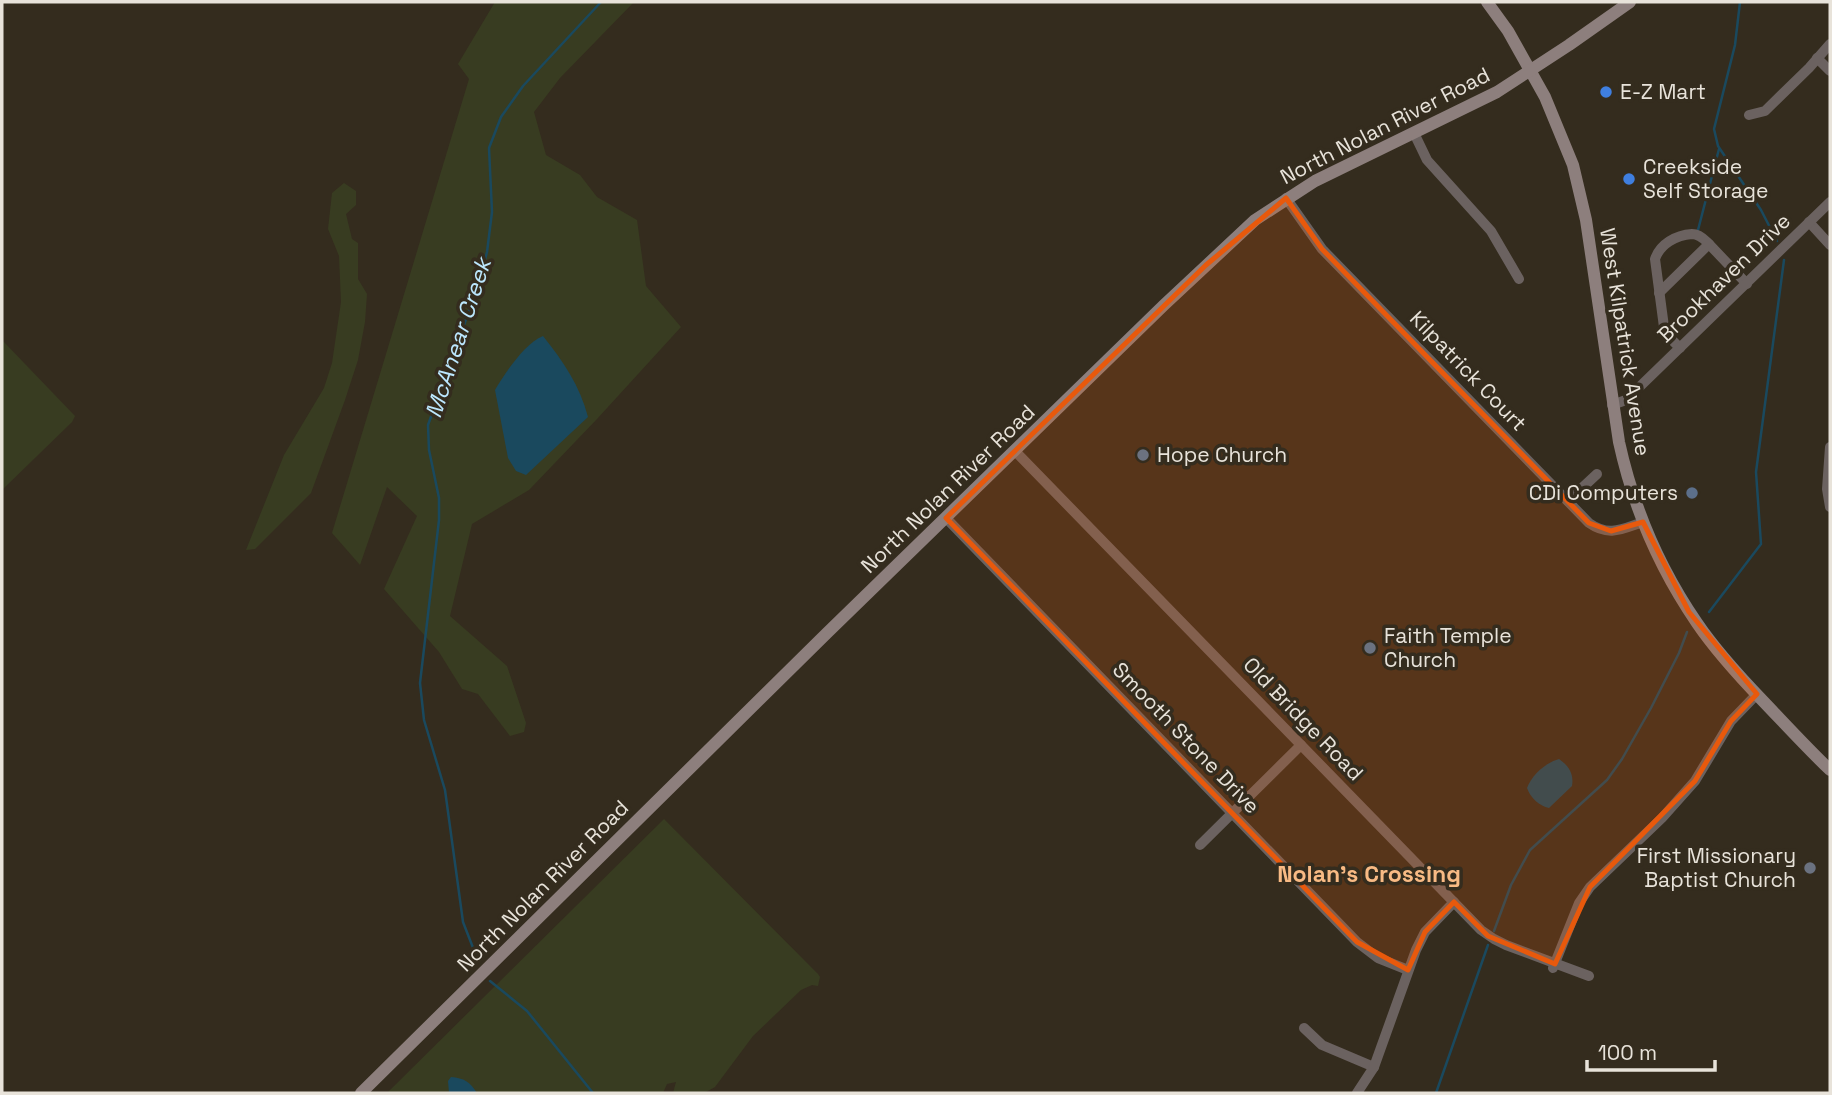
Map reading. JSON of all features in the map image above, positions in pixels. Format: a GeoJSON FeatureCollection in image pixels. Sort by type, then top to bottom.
{"type":"FeatureCollection","features":[{"type":"Feature","properties":{"kind":"main road","name":"West Kilpatrick Avenue"},"geometry":{"type":"LineString","coordinates":[[1487,2],[1531,70],[1559,128],[1573,165],[1586,219],[1612,405],[1626,471],[1643,522],[1689,612],[1715,647],[1756,694],[1830,770]]}},
{"type":"Feature","properties":{"kind":"main road","name":"North Nolan River Road"},"geometry":{"type":"LineString","coordinates":[[361,1093],[827,633],[1255,220],[1315,181],[1472,105],[1531,70],[1630,2]]}},
{"type":"Feature","properties":{"kind":"street"},"geometry":{"type":"LineString","coordinates":[[1748,115],[1765,111],[1830,44]]}},
{"type":"Feature","properties":{"kind":"street"},"geometry":{"type":"LineString","coordinates":[[1817,58],[1830,71]]}},
{"type":"Feature","properties":{"kind":"street"},"geometry":{"type":"LineString","coordinates":[[1414,133],[1427,160],[1491,231],[1519,279]]}},
{"type":"Feature","properties":{"kind":"street","name":"Kilpatrick Court"},"geometry":{"type":"LineString","coordinates":[[1286,198],[1322,249],[1589,523],[1603,531],[1611,531],[1643,522]]}},
{"type":"Feature","properties":{"kind":"street","name":"Brookhaven Drive"},"geometry":{"type":"LineString","coordinates":[[1612,405],[1626,400],[1830,202]]}},
{"type":"Feature","properties":{"kind":"street"},"geometry":{"type":"LineString","coordinates":[[1809,222],[1830,245]]}},
{"type":"Feature","properties":{"kind":"street"},"geometry":{"type":"LineString","coordinates":[[1679,348],[1664,327],[1659,293],[1655,259],[1664,244],[1691,234],[1700,236],[1746,284]]}},
{"type":"Feature","properties":{"kind":"street"},"geometry":{"type":"LineString","coordinates":[[1659,293],[1709,244]]}},
{"type":"Feature","properties":{"kind":"street"},"geometry":{"type":"LineString","coordinates":[[1830,447],[1827,489],[1830,507]]}},
{"type":"Feature","properties":{"kind":"street","name":"Old Bridge Road"},"geometry":{"type":"LineString","coordinates":[[1015,451],[1488,936],[1554,966],[1589,976]]}},
{"type":"Feature","properties":{"kind":"street"},"geometry":{"type":"LineString","coordinates":[[1568,501],[1597,474]]}},
{"type":"Feature","properties":{"kind":"street","name":"Smooth Stone Drive"},"geometry":{"type":"LineString","coordinates":[[946,519],[1357,942],[1378,958],[1408,970]]}},
{"type":"Feature","properties":{"kind":"street"},"geometry":{"type":"LineString","coordinates":[[1554,966],[1579,903],[1590,887],[1662,818],[1695,780],[1731,722],[1756,694]]}},
{"type":"Feature","properties":{"kind":"street"},"geometry":{"type":"LineString","coordinates":[[1200,845],[1301,745]]}},
{"type":"Feature","properties":{"kind":"street"},"geometry":{"type":"LineString","coordinates":[[1357,1093],[1374,1067],[1408,970],[1425,932],[1454,902]]}},
{"type":"Feature","properties":{"kind":"street"},"geometry":{"type":"LineString","coordinates":[[1304,1028],[1322,1045],[1374,1067]]}},
{"type":"Feature","properties":{"kind":"highlighted area"},"geometry":{"type":"Polygon","coordinates":[[[1286,198],[1322,249],[1589,523],[1611,531],[1643,522],[1689,612],[1757,694],[1731,721],[1695,781],[1590,887],[1555,964],[1488,936],[1454,902],[1425,932],[1408,970],[1357,942],[946,518],[1206,265],[1286,198]]]}},
{"type":"Feature","properties":{"kind":"green space"},"geometry":{"type":"Polygon","coordinates":[[[495,2],[634,2],[560,78],[534,112],[546,155],[580,175],[597,197],[637,220],[646,286],[681,327],[529,490],[472,524],[450,616],[507,666],[526,723],[524,732],[510,736],[478,694],[462,689],[439,652],[384,589],[417,516],[387,487],[360,565],[332,533],[469,79],[458,64],[495,2]]]}},
{"type":"Feature","properties":{"kind":"green space"},"geometry":{"type":"Polygon","coordinates":[[[344,183],[356,191],[356,205],[346,214],[352,239],[358,243],[358,279],[367,294],[358,360],[311,493],[255,549],[246,550],[284,455],[324,388],[332,363],[341,302],[339,256],[328,229],[332,193],[344,183]]]}},
{"type":"Feature","properties":{"kind":"green space"},"geometry":{"type":"Polygon","coordinates":[[[2,340],[75,416],[2,490],[2,340]]]}},
{"type":"Feature","properties":{"kind":"green space"},"geometry":{"type":"Polygon","coordinates":[[[664,819],[818,974],[818,986],[812,985],[801,990],[753,1036],[715,1087],[704,1093],[673,1093],[676,1082],[667,1084],[663,1093],[387,1093],[664,819]]]}},
{"type":"Feature","properties":{"kind":"water"},"geometry":{"type":"Polygon","coordinates":[[[543,336],[570,374],[588,417],[526,475],[516,471],[508,458],[495,390],[523,352],[543,336]]]}},
{"type":"Feature","properties":{"kind":"water"},"geometry":{"type":"Polygon","coordinates":[[[1559,759],[1570,771],[1572,786],[1549,808],[1535,801],[1527,788],[1540,770],[1559,759]]]}},
{"type":"Feature","properties":{"kind":"water"},"geometry":{"type":"Polygon","coordinates":[[[451,1077],[466,1081],[477,1093],[449,1093],[448,1081],[451,1077]]]}},
{"type":"Feature","properties":{"kind":"waterway","name":"McAnear Creek"},"geometry":{"type":"LineString","coordinates":[[477,958],[463,922],[445,790],[424,720],[420,683],[439,520],[439,498],[429,450],[428,425],[478,286],[487,252],[492,212],[489,148],[501,117],[523,86],[601,2]]}},
{"type":"Feature","properties":{"kind":"waterway"},"geometry":{"type":"LineString","coordinates":[[1740,2],[1735,45],[1714,129],[1718,146],[1761,210],[1777,241]]}},
{"type":"Feature","properties":{"kind":"waterway"},"geometry":{"type":"LineString","coordinates":[[1698,230],[1719,149]]}},
{"type":"Feature","properties":{"kind":"waterway"},"geometry":{"type":"LineString","coordinates":[[1709,612],[1761,544],[1756,472],[1784,260]]}},
{"type":"Feature","properties":{"kind":"waterway"},"geometry":{"type":"LineString","coordinates":[[1494,931],[1511,885],[1530,850],[1607,780],[1622,759],[1651,708],[1687,632]]}},
{"type":"Feature","properties":{"kind":"waterway"},"geometry":{"type":"LineString","coordinates":[[1436,1093],[1488,945]]}},
{"type":"Feature","properties":{"kind":"waterway","name":"McAnear Creek"},"geometry":{"type":"LineString","coordinates":[[490,981],[527,1011],[593,1093]]}},
{"type":"Feature","properties":{"kind":"place","name":"E-Z Mart"},"geometry":{"type":"Point","coordinates":[1606,92]}},
{"type":"Feature","properties":{"kind":"place","name":"Creekside Self Storage"},"geometry":{"type":"Point","coordinates":[1629,179]}},
{"type":"Feature","properties":{"kind":"place","name":"Hope Church"},"geometry":{"type":"Point","coordinates":[1143,455]}},
{"type":"Feature","properties":{"kind":"place","name":"CDi Computers"},"geometry":{"type":"Point","coordinates":[1692,493]}},
{"type":"Feature","properties":{"kind":"place","name":"Faith Temple Church"},"geometry":{"type":"Point","coordinates":[1370,648]}},
{"type":"Feature","properties":{"kind":"place","name":"First Missionary Baptist Church"},"geometry":{"type":"Point","coordinates":[1810,868]}},
{"type":"Feature","properties":{"kind":"district","name":"Nolan's Crossing"},"geometry":{"type":"Point","coordinates":[1369,874]}}]}
